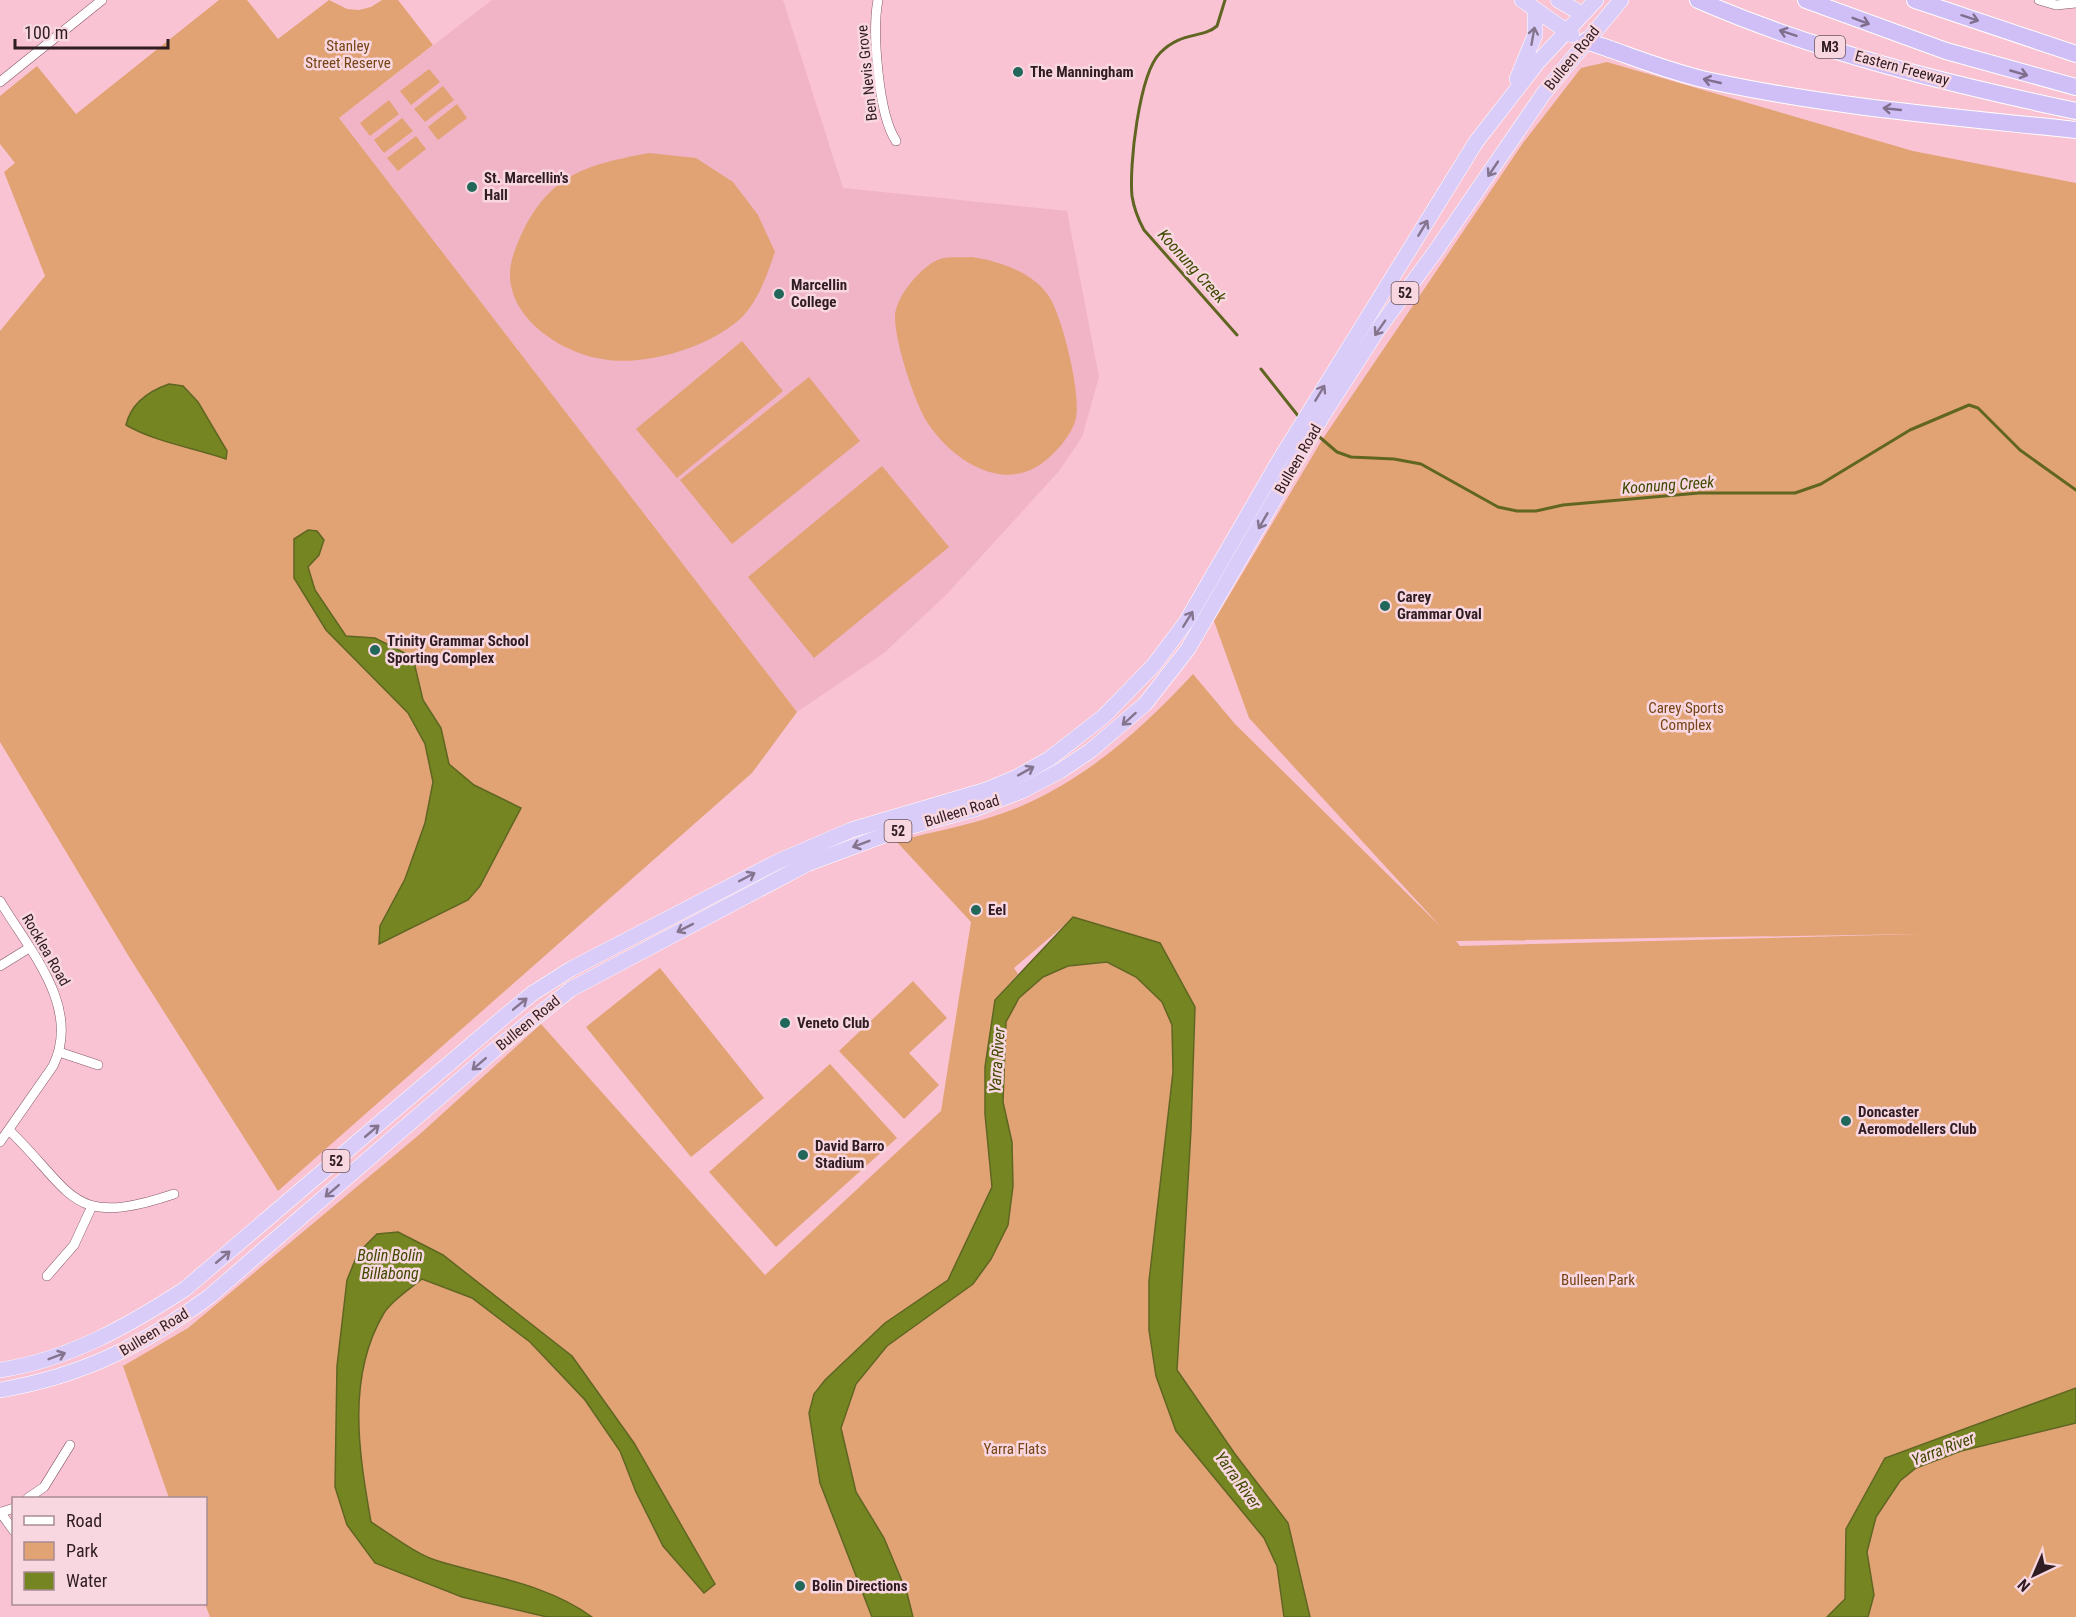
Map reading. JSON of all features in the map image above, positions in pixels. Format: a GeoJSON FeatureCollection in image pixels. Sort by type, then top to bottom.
{"type":"FeatureCollection","features":[{"type":"Feature","properties":{"kind":"highway"},"geometry":{"type":"LineString","coordinates":[[1522,0],[1565,32],[1709,81],[1811,100],[2076,130]]}},
{"type":"Feature","properties":{"kind":"highway"},"geometry":{"type":"LineString","coordinates":[[1558,0],[1582,14]]}},
{"type":"Feature","properties":{"kind":"highway","name":"Bulleen Road"},"geometry":{"type":"LineString","coordinates":[[0,1370],[44,1360],[99,1339],[143,1317],[185,1289],[504,1016],[533,993],[571,969],[799,851],[861,827],[986,790],[1048,759],[1103,717],[1174,640],[1279,461],[1458,169],[1484,131],[1565,32],[1596,0]]}},
{"type":"Feature","properties":{"kind":"highway","name":"Bulleen Road"},"geometry":{"type":"LineString","coordinates":[[0,1390],[50,1380],[81,1370],[122,1353],[164,1330],[210,1296],[492,1052],[571,988],[807,864],[901,829],[975,809],[1022,791],[1060,771],[1090,751],[1145,704],[1169,676],[1379,328],[1454,226],[1526,121],[1586,41],[1622,0]]}},
{"type":"Feature","properties":{"kind":"highway","name":"Eastern Freeway"},"geometry":{"type":"LineString","coordinates":[[1698,0],[1731,15],[1853,55],[1965,85],[2076,111]]}},
{"type":"Feature","properties":{"kind":"highway","name":"Eastern Freeway"},"geometry":{"type":"LineString","coordinates":[[1806,0],[1966,57],[2076,87]]}},
{"type":"Feature","properties":{"kind":"highway"},"geometry":{"type":"LineString","coordinates":[[1915,0],[2076,54]]}},
{"type":"Feature","properties":{"kind":"highway"},"geometry":{"type":"LineString","coordinates":[[1508,99],[1535,35],[1535,11]]}},
{"type":"Feature","properties":{"kind":"street"},"geometry":{"type":"LineString","coordinates":[[0,82],[102,0]]}},
{"type":"Feature","properties":{"kind":"street","name":"Ben Nevis Grove"},"geometry":{"type":"LineString","coordinates":[[878,0],[875,25],[877,54],[887,124],[896,141]]}},
{"type":"Feature","properties":{"kind":"street"},"geometry":{"type":"LineString","coordinates":[[2039,0],[2056,5],[2076,3]]}},
{"type":"Feature","properties":{"kind":"street","name":"Rocklea Road"},"geometry":{"type":"LineString","coordinates":[[0,901],[29,948],[60,1006],[63,1030],[59,1052],[48,1074],[0,1142]]}},
{"type":"Feature","properties":{"kind":"street"},"geometry":{"type":"LineString","coordinates":[[0,966],[29,948]]}},
{"type":"Feature","properties":{"kind":"street"},"geometry":{"type":"LineString","coordinates":[[59,1052],[98,1065]]}},
{"type":"Feature","properties":{"kind":"street"},"geometry":{"type":"LineString","coordinates":[[9,1130],[60,1186],[79,1200],[92,1206],[124,1209],[174,1194]]}},
{"type":"Feature","properties":{"kind":"street"},"geometry":{"type":"LineString","coordinates":[[47,1276],[74,1245],[92,1206]]}},
{"type":"Feature","properties":{"kind":"street"},"geometry":{"type":"LineString","coordinates":[[29,1497],[44,1486],[69,1445]]}},
{"type":"Feature","properties":{"kind":"street"},"geometry":{"type":"LineString","coordinates":[[1,1512],[12,1529]]}},
{"type":"Feature","properties":{"kind":"shaded area","name":"Marcellin College"},"geometry":{"type":"Polygon","coordinates":[[[492,0],[783,0],[843,188],[1067,211],[1099,377],[1082,437],[1059,471],[946,595],[884,653],[797,712],[339,118],[492,0]]]}},
{"type":"Feature","properties":{"kind":"green space","name":"Trinity Grammar School Sporting Complex"},"geometry":{"type":"Polygon","coordinates":[[[219,0],[247,0],[278,39],[329,0],[347,9],[359,10],[371,7],[382,0],[398,0],[433,45],[339,118],[797,712],[752,773],[278,1191],[131,960],[0,742],[0,331],[45,276],[4,172],[15,163],[0,144],[0,96],[37,66],[76,114],[219,0]]]}},
{"type":"Feature","properties":{"kind":"green space"},"geometry":{"type":"Polygon","coordinates":[[[1607,62],[1913,151],[2076,183],[2076,1388],[1885,1458],[1846,1529],[1845,1599],[1827,1617],[1310,1617],[1288,1523],[1235,1454],[1177,1370],[1191,1130],[1195,1007],[1074,917],[1014,968],[1018,974],[995,1000],[985,1114],[992,1187],[948,1280],[885,1323],[814,1394],[820,1483],[872,1617],[210,1617],[205,1605],[207,1497],[169,1497],[123,1366],[188,1328],[420,1134],[541,1024],[765,1275],[941,1111],[971,922],[896,841],[963,825],[1012,810],[1052,791],[1117,747],[1193,674],[1235,724],[1441,927],[1249,718],[1214,621],[1322,440],[1523,143],[1581,68],[1607,62]],[[1919,934],[1456,941],[1460,946],[1919,934]]]}},
{"type":"Feature","properties":{"kind":"green space"},"geometry":{"type":"Polygon","coordinates":[[[429,69],[440,82],[411,105],[400,91],[429,69]]]}},
{"type":"Feature","properties":{"kind":"green space"},"geometry":{"type":"Polygon","coordinates":[[[443,86],[454,100],[425,122],[414,109],[443,86]]]}},
{"type":"Feature","properties":{"kind":"green space"},"geometry":{"type":"Polygon","coordinates":[[[389,100],[399,114],[370,136],[360,123],[389,100]]]}},
{"type":"Feature","properties":{"kind":"green space"},"geometry":{"type":"Polygon","coordinates":[[[457,104],[467,118],[438,140],[428,127],[457,104]]]}},
{"type":"Feature","properties":{"kind":"green space"},"geometry":{"type":"Polygon","coordinates":[[[402,118],[413,131],[384,153],[374,140],[402,118]]]}},
{"type":"Feature","properties":{"kind":"green space"},"geometry":{"type":"Polygon","coordinates":[[[416,136],[426,149],[398,171],[387,158],[416,136]]]}},
{"type":"Feature","properties":{"kind":"green space"},"geometry":{"type":"Polygon","coordinates":[[[649,153],[696,158],[733,182],[758,215],[775,252],[761,289],[751,306],[739,320],[710,339],[693,347],[655,358],[619,361],[587,356],[556,342],[542,332],[520,308],[513,293],[510,277],[514,253],[535,210],[561,183],[592,167],[649,153]]]}},
{"type":"Feature","properties":{"kind":"green space"},"geometry":{"type":"Polygon","coordinates":[[[972,257],[1005,265],[1026,275],[1043,289],[1055,308],[1070,357],[1077,407],[1074,424],[1067,437],[1052,455],[1026,472],[1010,475],[994,473],[964,460],[951,450],[939,438],[924,416],[912,389],[902,357],[895,318],[899,301],[910,283],[925,268],[940,259],[972,257]]]}},
{"type":"Feature","properties":{"kind":"green space"},"geometry":{"type":"Polygon","coordinates":[[[742,341],[783,391],[677,478],[636,429],[742,341]]]}},
{"type":"Feature","properties":{"kind":"green space"},"geometry":{"type":"Polygon","coordinates":[[[809,377],[860,441],[732,544],[680,480],[809,377]]]}},
{"type":"Feature","properties":{"kind":"green space"},"geometry":{"type":"Polygon","coordinates":[[[882,466],[949,547],[814,658],[748,577],[882,466]]]}},
{"type":"Feature","properties":{"kind":"green space","name":"Yarra Flats"},"geometry":{"type":"Polygon","coordinates":[[[1107,962],[1136,977],[1162,1002],[1172,1025],[1173,1072],[1149,1281],[1176,1431],[1264,1538],[1277,1566],[1284,1617],[913,1617],[884,1538],[856,1492],[841,1428],[855,1384],[887,1346],[973,1284],[1008,1225],[1013,1186],[1012,1142],[1003,1102],[1006,1021],[1019,998],[1043,977],[1068,966],[1107,962]]]}},
{"type":"Feature","properties":{"kind":"green space"},"geometry":{"type":"Polygon","coordinates":[[[660,968],[764,1098],[691,1157],[586,1027],[660,968]]]}},
{"type":"Feature","properties":{"kind":"green space"},"geometry":{"type":"Polygon","coordinates":[[[913,981],[947,1018],[909,1053],[939,1085],[904,1119],[839,1051],[913,981]]]}},
{"type":"Feature","properties":{"kind":"green space","name":"David Barro Stadium"},"geometry":{"type":"Polygon","coordinates":[[[830,1064],[897,1138],[776,1247],[709,1172],[830,1064]]]}},
{"type":"Feature","properties":{"kind":"green space"},"geometry":{"type":"Polygon","coordinates":[[[2076,1423],[2076,1617],[1868,1617],[1874,1595],[1867,1552],[1876,1516],[1900,1481],[1916,1468],[1961,1451],[2076,1423]]]}},
{"type":"Feature","properties":{"kind":"water"},"geometry":{"type":"Polygon","coordinates":[[[169,384],[183,386],[198,402],[227,451],[226,459],[162,440],[126,425],[132,410],[142,399],[169,384]]]}},
{"type":"Feature","properties":{"kind":"water"},"geometry":{"type":"Polygon","coordinates":[[[308,530],[317,531],[324,540],[319,555],[308,567],[315,590],[346,636],[375,638],[407,654],[414,662],[423,700],[441,728],[449,764],[474,785],[521,808],[480,886],[468,900],[379,944],[380,926],[405,879],[425,823],[433,782],[425,744],[408,713],[326,630],[294,578],[294,539],[308,530]]]}},
{"type":"Feature","properties":{"kind":"water","name":"Yarra River"},"geometry":{"type":"Polygon","coordinates":[[[1073,917],[1160,943],[1195,1007],[1191,1130],[1177,1370],[1235,1454],[1288,1523],[1310,1617],[1284,1617],[1277,1566],[1264,1538],[1176,1431],[1156,1376],[1149,1330],[1149,1281],[1173,1072],[1172,1025],[1162,1002],[1136,977],[1107,962],[1068,966],[1043,977],[1019,998],[1006,1022],[1003,1102],[1012,1142],[1013,1186],[1008,1225],[991,1259],[973,1284],[887,1346],[856,1384],[841,1428],[856,1492],[884,1538],[907,1593],[913,1617],[872,1617],[820,1483],[809,1413],[814,1394],[825,1380],[885,1323],[948,1280],[992,1187],[985,1114],[985,1067],[995,1000],[1073,917]]]}},
{"type":"Feature","properties":{"kind":"water","name":"Bolin Bolin Billabong"},"geometry":{"type":"Polygon","coordinates":[[[398,1232],[443,1255],[572,1356],[634,1443],[715,1584],[704,1593],[663,1546],[636,1492],[620,1451],[585,1400],[530,1342],[472,1298],[422,1279],[387,1308],[372,1338],[364,1363],[360,1389],[360,1442],[371,1522],[430,1558],[537,1589],[575,1606],[592,1617],[547,1617],[462,1597],[375,1563],[347,1525],[335,1487],[337,1366],[347,1280],[358,1253],[377,1234],[398,1232]]]}},
{"type":"Feature","properties":{"kind":"water","name":"Yarra River"},"geometry":{"type":"Polygon","coordinates":[[[2076,1388],[2076,1423],[1961,1451],[1916,1468],[1900,1481],[1876,1517],[1867,1552],[1874,1595],[1868,1617],[1827,1617],[1845,1599],[1846,1529],[1885,1458],[2076,1388]]]}},
{"type":"Feature","properties":{"kind":"waterway","name":"Koonung Creek"},"geometry":{"type":"LineString","coordinates":[[1225,0],[1217,26],[1205,33],[1176,41],[1160,53],[1153,64],[1146,80],[1137,121],[1131,182],[1134,205],[1144,230],[1237,335]]}},
{"type":"Feature","properties":{"kind":"waterway","name":"Koonung Creek"},"geometry":{"type":"LineString","coordinates":[[1261,369],[1299,417]]}},
{"type":"Feature","properties":{"kind":"waterway","name":"Koonung Creek"},"geometry":{"type":"LineString","coordinates":[[1316,434],[1337,452],[1351,457],[1394,459],[1421,464],[1498,507],[1517,511],[1536,511],[1563,505],[1699,493],[1795,493],[1821,484],[1910,430],[1969,405],[1978,408],[2020,450],[2076,490]]}},
{"type":"Feature","properties":{"kind":"place","name":"The Manningham"},"geometry":{"type":"Point","coordinates":[1018,72]}},
{"type":"Feature","properties":{"kind":"place","name":"St. Marcellin's Hall"},"geometry":{"type":"Point","coordinates":[472,187]}},
{"type":"Feature","properties":{"kind":"place","name":"Marcellin College"},"geometry":{"type":"Point","coordinates":[779,294]}},
{"type":"Feature","properties":{"kind":"place","name":"Carey Grammar Oval"},"geometry":{"type":"Point","coordinates":[1385,606]}},
{"type":"Feature","properties":{"kind":"place","name":"Trinity Grammar School Sporting Complex"},"geometry":{"type":"Point","coordinates":[375,650]}},
{"type":"Feature","properties":{"kind":"place","name":"Eel"},"geometry":{"type":"Point","coordinates":[976,910]}},
{"type":"Feature","properties":{"kind":"place","name":"Veneto Club"},"geometry":{"type":"Point","coordinates":[785,1023]}},
{"type":"Feature","properties":{"kind":"place","name":"Doncaster Aeromodellers Club"},"geometry":{"type":"Point","coordinates":[1846,1121]}},
{"type":"Feature","properties":{"kind":"place","name":"David Barro Stadium"},"geometry":{"type":"Point","coordinates":[803,1155]}},
{"type":"Feature","properties":{"kind":"place","name":"Bolin Directions"},"geometry":{"type":"Point","coordinates":[800,1586]}},
{"type":"Feature","properties":{"kind":"park label","name":"Stanley Street Reserve"},"geometry":{"type":"Point","coordinates":[348,54]}},
{"type":"Feature","properties":{"kind":"park label","name":"Carey Sports Complex"},"geometry":{"type":"Point","coordinates":[1686,716]}},
{"type":"Feature","properties":{"kind":"park label","name":"Bulleen Park"},"geometry":{"type":"Point","coordinates":[1598,1280]}}]}
